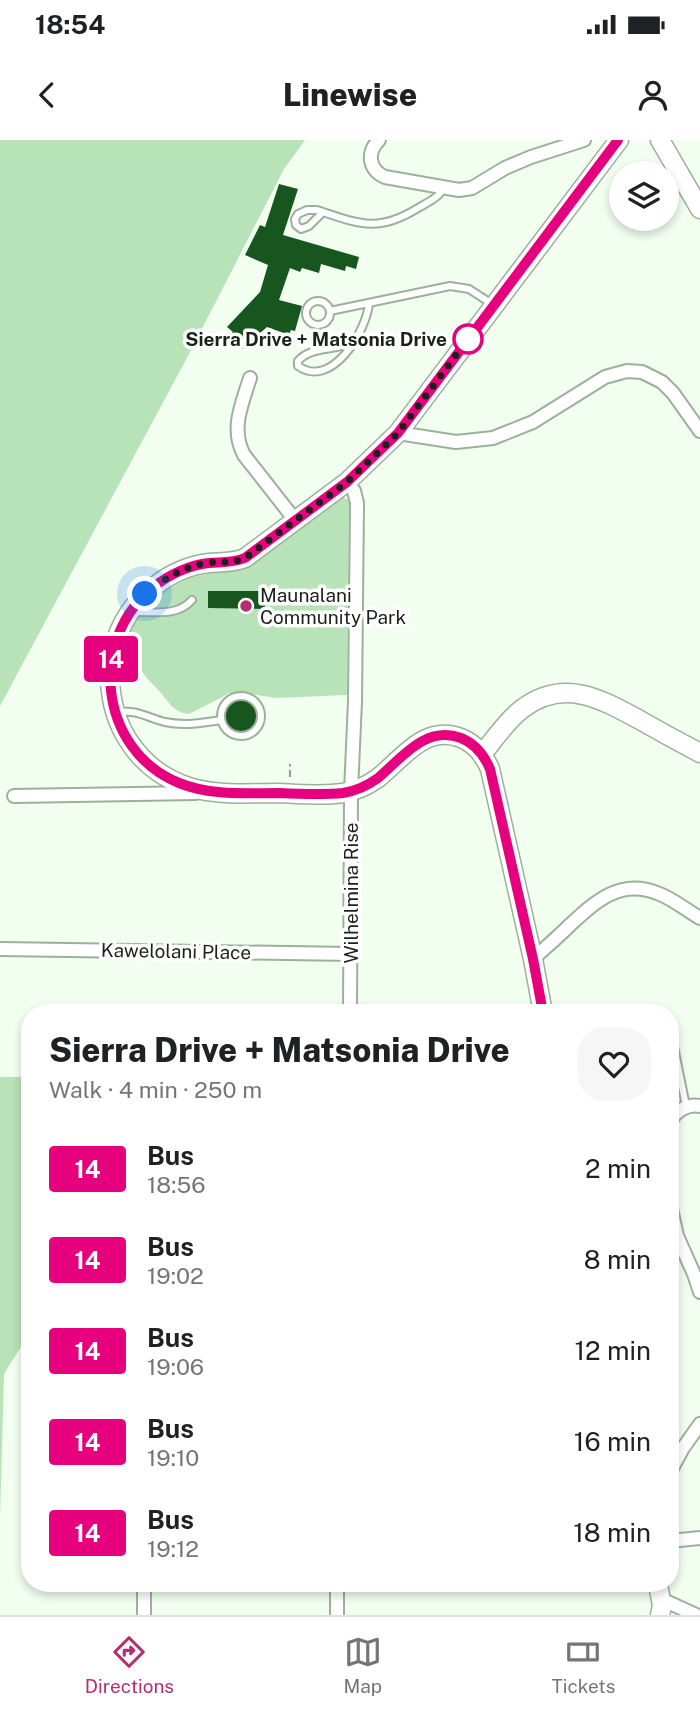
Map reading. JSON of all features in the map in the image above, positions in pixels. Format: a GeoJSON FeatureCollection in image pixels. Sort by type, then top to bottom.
{"type":"FeatureCollection","features":[{"type":"Feature","properties":{"kind":"street"},"geometry":{"type":"LineString","coordinates":[[379,140],[372,148],[370,158],[379,175],[459,190],[472,188],[505,168],[531,157],[584,140]]}},
{"type":"Feature","properties":{"kind":"street"},"geometry":{"type":"LineString","coordinates":[[230,793],[202,790],[163,775],[152,767],[125,735],[111,695],[110,667],[121,628],[145,594],[167,578],[180,571],[206,564],[241,560],[347,482],[398,433],[618,140]]}},
{"type":"Feature","properties":{"kind":"street"},"geometry":{"type":"LineString","coordinates":[[660,140],[700,209]]}},
{"type":"Feature","properties":{"kind":"street"},"geometry":{"type":"LineString","coordinates":[[398,433],[456,442],[493,438],[533,422],[606,377],[627,371],[642,372],[662,382],[700,431]]}},
{"type":"Feature","properties":{"kind":"street"},"geometry":{"type":"LineString","coordinates":[[250,378],[237,425],[240,448],[295,520]]}},
{"type":"Feature","properties":{"kind":"street","name":"Wilhelmina Rise"},"geometry":{"type":"LineString","coordinates":[[347,482],[354,491],[357,503],[355,701],[351,792],[350,1004]]}},
{"type":"Feature","properties":{"kind":"street"},"geometry":{"type":"LineString","coordinates":[[482,754],[512,718],[530,704],[551,695],[572,693],[601,700],[700,753]]}},
{"type":"Feature","properties":{"kind":"street"},"geometry":{"type":"LineString","coordinates":[[14,796],[351,792],[370,783],[415,744],[429,737],[445,735],[462,738],[482,754],[490,769],[541,1004]]}},
{"type":"Feature","properties":{"kind":"street"},"geometry":{"type":"LineString","coordinates":[[533,959],[592,904],[619,891],[640,889],[659,894],[700,918]]}},
{"type":"Feature","properties":{"kind":"street","name":"Kawelolani Place"},"geometry":{"type":"LineString","coordinates":[[0,949],[352,954]]}},
{"type":"Feature","properties":{"kind":"street"},"geometry":{"type":"LineString","coordinates":[[679,1111],[685,1106],[700,1106]]}},
{"type":"Feature","properties":{"kind":"street"},"geometry":{"type":"LineString","coordinates":[[679,1241],[700,1293]]}},
{"type":"Feature","properties":{"kind":"street"},"geometry":{"type":"LineString","coordinates":[[679,1445],[700,1424]]}},
{"type":"Feature","properties":{"kind":"street"},"geometry":{"type":"LineString","coordinates":[[679,1540],[700,1538]]}},
{"type":"Feature","properties":{"kind":"street"},"geometry":{"type":"LineString","coordinates":[[144,1592],[144,1615]]}},
{"type":"Feature","properties":{"kind":"street"},"geometry":{"type":"LineString","coordinates":[[337,1615],[338,1592]]}},
{"type":"Feature","properties":{"kind":"street"},"geometry":{"type":"LineString","coordinates":[[660,1599],[696,1615]]}},
{"type":"Feature","properties":{"kind":"lane"},"geometry":{"type":"LineString","coordinates":[[323,212],[359,224],[391,222],[436,197],[444,187]]}},
{"type":"Feature","properties":{"kind":"lane"},"geometry":{"type":"LineString","coordinates":[[330,311],[456,286],[476,292],[493,305]]}},
{"type":"Feature","properties":{"kind":"lane"},"geometry":{"type":"LineString","coordinates":[[317,301],[325,304],[330,311],[326,323],[318,326],[310,323],[305,316],[306,307],[317,301]]}},
{"type":"Feature","properties":{"kind":"lane"},"geometry":{"type":"LineString","coordinates":[[353,341],[342,347],[306,354],[298,361],[299,366],[303,370],[315,372],[327,369],[342,358],[358,336],[366,319],[369,303]]}},
{"type":"Feature","properties":{"kind":"lane"},"geometry":{"type":"LineString","coordinates":[[131,612],[173,612],[184,608],[192,600]]}},
{"type":"Feature","properties":{"kind":"lane"},"geometry":{"type":"LineString","coordinates":[[244,695],[255,701],[261,712],[260,724],[251,734],[245,736],[227,731],[221,720],[222,707],[237,696],[244,695]]}},
{"type":"Feature","properties":{"kind":"lane"},"geometry":{"type":"LineString","coordinates":[[116,713],[131,711],[166,722],[185,724],[221,720]]}},
{"type":"Feature","properties":{"kind":"lane"},"geometry":{"type":"LineString","coordinates":[[679,1074],[685,1106]]}},
{"type":"Feature","properties":{"kind":"path"},"geometry":{"type":"LineString","coordinates":[[290,764],[290,778]]}},
{"type":"Feature","properties":{"kind":"green space"},"geometry":{"type":"Polygon","coordinates":[[[0,140],[305,140],[284,169],[189,354],[0,706],[0,140]]]}},
{"type":"Feature","properties":{"kind":"green space","name":"Maunalani Community Park"},"geometry":{"type":"Polygon","coordinates":[[[343,497],[349,501],[347,695],[276,698],[238,692],[230,693],[189,714],[176,710],[146,677],[133,656],[128,632],[136,616],[163,592],[183,581],[249,565],[343,497]]]}},
{"type":"Feature","properties":{"kind":"green space"},"geometry":{"type":"Polygon","coordinates":[[[0,1077],[21,1077],[21,1347],[4,1374],[0,1518],[0,1077]]]}},
{"type":"Feature","properties":{"kind":"building"},"geometry":{"type":"Polygon","coordinates":[[[279,184],[298,189],[283,235],[359,257],[356,269],[346,266],[345,271],[321,264],[319,273],[302,268],[300,272],[290,268],[279,300],[302,306],[295,331],[291,330],[289,335],[267,327],[242,349],[229,336],[233,332],[227,327],[260,292],[268,265],[245,255],[260,225],[265,227],[279,184]]]}},
{"type":"Feature","properties":{"kind":"building"},"geometry":{"type":"Polygon","coordinates":[[[208,591],[265,591],[265,609],[208,608],[208,591]]]}},
{"type":"Feature","properties":{"kind":"building"},"geometry":{"type":"Polygon","coordinates":[[[238,698],[254,702],[259,712],[258,723],[245,733],[234,732],[225,724],[226,718],[223,714],[228,704],[238,698]]]}},
{"type":"Feature","properties":{"kind":"bus line","name":"14"},"geometry":{"type":"LineString","coordinates":[[541,1004],[490,769],[482,754],[470,742],[454,736],[429,737],[415,744],[379,777],[351,792],[230,793],[202,790],[188,787],[163,775],[133,746],[114,709],[110,667],[121,628],[136,604],[156,585],[193,567],[236,562],[245,558],[347,482],[398,433],[618,140]]}},
{"type":"Feature","properties":{"kind":"place","name":"Sierra Drive + Matsonia Drive"},"geometry":{"type":"Point","coordinates":[468,339]}},
{"type":"Feature","properties":{"kind":"place","name":"Maunalani Community Park"},"geometry":{"type":"Point","coordinates":[246,606]}},
{"type":"Feature","properties":{"kind":"route"},"geometry":{"type":"LineString","coordinates":[[145,594],[180,571],[206,564],[236,562],[245,558],[347,482],[398,433],[468,339]]}}]}
